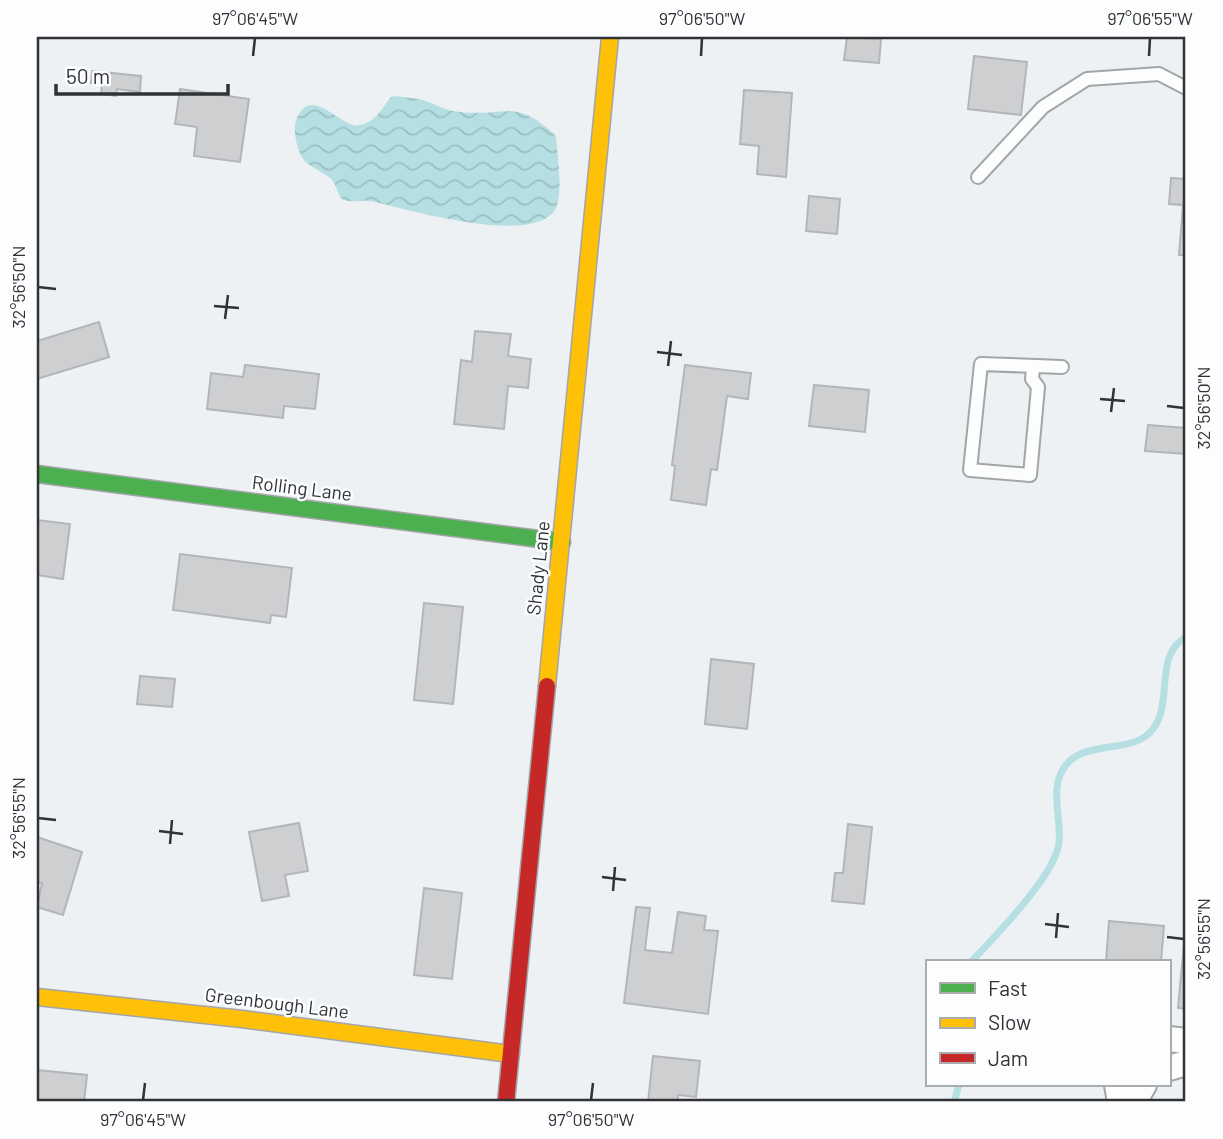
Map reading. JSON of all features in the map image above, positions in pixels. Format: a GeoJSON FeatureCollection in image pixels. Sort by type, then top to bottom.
{"type":"FeatureCollection","features":[{"type":"Feature","properties":{"kind":"street","name":"Shady Lane"},"geometry":{"type":"LineString","coordinates":[[506,1102],[610,37]]}},
{"type":"Feature","properties":{"kind":"street","name":"Rolling Lane"},"geometry":{"type":"LineString","coordinates":[[37,474],[562,542]]}},
{"type":"Feature","properties":{"kind":"street","name":"Greenbough Lane"},"geometry":{"type":"LineString","coordinates":[[37,997],[511,1054]]}},
{"type":"Feature","properties":{"kind":"street"},"geometry":{"type":"LineString","coordinates":[[1134,1102],[1143,1086]]}},
{"type":"Feature","properties":{"kind":"lane"},"geometry":{"type":"LineString","coordinates":[[978,177],[1043,107],[1087,79],[1159,74],[1186,88]]}},
{"type":"Feature","properties":{"kind":"lane"},"geometry":{"type":"LineString","coordinates":[[1033,368],[1032,379],[1038,387],[1030,475],[970,470],[981,364],[1062,367]]}},
{"type":"Feature","properties":{"kind":"water"},"geometry":{"type":"Polygon","coordinates":[[[391,97],[422,100],[456,111],[510,111],[531,117],[542,124],[556,136],[560,184],[555,210],[542,220],[522,225],[497,225],[441,218],[371,201],[343,200],[333,181],[308,164],[301,155],[295,133],[297,117],[305,107],[312,105],[345,122],[360,125],[375,118],[391,97]]]}},
{"type":"Feature","properties":{"kind":"building"},"geometry":{"type":"Polygon","coordinates":[[[847,37],[881,39],[879,63],[844,60],[847,37]]]}},
{"type":"Feature","properties":{"kind":"building"},"geometry":{"type":"Polygon","coordinates":[[[974,56],[1027,62],[1021,115],[968,109],[974,56]]]}},
{"type":"Feature","properties":{"kind":"building"},"geometry":{"type":"Polygon","coordinates":[[[92,71],[141,76],[140,92],[117,89],[116,96],[101,94],[102,84],[91,83],[92,71]]]}},
{"type":"Feature","properties":{"kind":"building"},"geometry":{"type":"Polygon","coordinates":[[[180,89],[249,99],[240,162],[194,156],[197,127],[175,124],[180,89]]]}},
{"type":"Feature","properties":{"kind":"building"},"geometry":{"type":"Polygon","coordinates":[[[744,90],[792,93],[786,177],[757,174],[759,146],[740,144],[744,90]]]}},
{"type":"Feature","properties":{"kind":"building"},"geometry":{"type":"Polygon","coordinates":[[[1171,178],[1186,179],[1186,255],[1179,255],[1183,205],[1169,204],[1171,178]]]}},
{"type":"Feature","properties":{"kind":"building"},"geometry":{"type":"Polygon","coordinates":[[[809,196],[840,199],[837,234],[806,231],[809,196]]]}},
{"type":"Feature","properties":{"kind":"building"},"geometry":{"type":"Polygon","coordinates":[[[99,322],[109,357],[37,379],[37,341],[99,322]]]}},
{"type":"Feature","properties":{"kind":"building"},"geometry":{"type":"Polygon","coordinates":[[[475,331],[511,334],[508,356],[531,359],[528,388],[508,386],[504,429],[454,424],[461,360],[472,362],[475,331]]]}},
{"type":"Feature","properties":{"kind":"building"},"geometry":{"type":"Polygon","coordinates":[[[245,365],[319,374],[315,409],[284,406],[283,418],[207,409],[211,373],[243,377],[245,365]]]}},
{"type":"Feature","properties":{"kind":"building"},"geometry":{"type":"Polygon","coordinates":[[[685,365],[751,373],[748,399],[727,396],[717,470],[711,469],[706,505],[671,500],[675,466],[672,465],[685,365]]]}},
{"type":"Feature","properties":{"kind":"building"},"geometry":{"type":"Polygon","coordinates":[[[814,385],[869,390],[865,432],[809,426],[814,385]]]}},
{"type":"Feature","properties":{"kind":"building"},"geometry":{"type":"Polygon","coordinates":[[[1148,425],[1186,428],[1186,454],[1145,451],[1148,425]]]}},
{"type":"Feature","properties":{"kind":"building"},"geometry":{"type":"Polygon","coordinates":[[[37,520],[70,524],[63,579],[37,575],[37,520]]]}},
{"type":"Feature","properties":{"kind":"building"},"geometry":{"type":"Polygon","coordinates":[[[180,554],[292,568],[286,617],[271,615],[270,623],[173,610],[180,554]]]}},
{"type":"Feature","properties":{"kind":"building"},"geometry":{"type":"Polygon","coordinates":[[[424,603],[463,607],[453,704],[414,700],[424,603]]]}},
{"type":"Feature","properties":{"kind":"building"},"geometry":{"type":"Polygon","coordinates":[[[711,659],[754,664],[747,729],[705,724],[711,659]]]}},
{"type":"Feature","properties":{"kind":"building"},"geometry":{"type":"Polygon","coordinates":[[[140,676],[175,679],[172,707],[137,704],[140,676]]]}},
{"type":"Feature","properties":{"kind":"building"},"geometry":{"type":"Polygon","coordinates":[[[299,823],[308,871],[285,875],[289,896],[262,901],[249,832],[299,823]]]}},
{"type":"Feature","properties":{"kind":"building"},"geometry":{"type":"Polygon","coordinates":[[[848,824],[872,827],[864,904],[832,901],[835,873],[843,873],[848,824]]]}},
{"type":"Feature","properties":{"kind":"building"},"geometry":{"type":"Polygon","coordinates":[[[37,837],[82,852],[63,915],[37,907],[42,883],[37,882],[37,837]]]}},
{"type":"Feature","properties":{"kind":"building"},"geometry":{"type":"Polygon","coordinates":[[[424,888],[462,893],[452,979],[414,975],[424,888]]]}},
{"type":"Feature","properties":{"kind":"building"},"geometry":{"type":"Polygon","coordinates":[[[636,907],[650,908],[645,950],[672,953],[678,912],[706,916],[704,930],[718,931],[708,1014],[624,1003],[636,907]]]}},
{"type":"Feature","properties":{"kind":"building"},"geometry":{"type":"Polygon","coordinates":[[[1109,921],[1164,926],[1161,960],[1106,960],[1109,921]]]}},
{"type":"Feature","properties":{"kind":"building"},"geometry":{"type":"Polygon","coordinates":[[[1186,934],[1186,1009],[1178,1008],[1186,934]]]}},
{"type":"Feature","properties":{"kind":"building"},"geometry":{"type":"Polygon","coordinates":[[[653,1056],[700,1061],[696,1097],[678,1095],[678,1102],[648,1102],[653,1056]]]}},
{"type":"Feature","properties":{"kind":"building"},"geometry":{"type":"Polygon","coordinates":[[[37,1070],[87,1075],[84,1102],[37,1102],[37,1070]]]}},
{"type":"Feature","properties":{"kind":"waterway"},"geometry":{"type":"LineString","coordinates":[[973,960],[1022,906],[1055,857],[1059,843],[1058,783],[1066,765],[1085,752],[1134,742],[1153,729],[1162,705],[1170,655],[1176,645],[1186,637]]}},
{"type":"Feature","properties":{"kind":"waterway"},"geometry":{"type":"LineString","coordinates":[[954,1102],[959,1086]]}},
{"type":"Feature","properties":{"kind":"traffic: fast"},"geometry":{"type":"LineString","coordinates":[[37,474],[562,542]]}},
{"type":"Feature","properties":{"kind":"traffic: slow"},"geometry":{"type":"LineString","coordinates":[[547,686],[610,37]]}},
{"type":"Feature","properties":{"kind":"traffic: slow"},"geometry":{"type":"LineString","coordinates":[[37,997],[242,1019],[511,1054]]}},
{"type":"Feature","properties":{"kind":"traffic: jam"},"geometry":{"type":"LineString","coordinates":[[506,1102],[547,686]]}}]}
